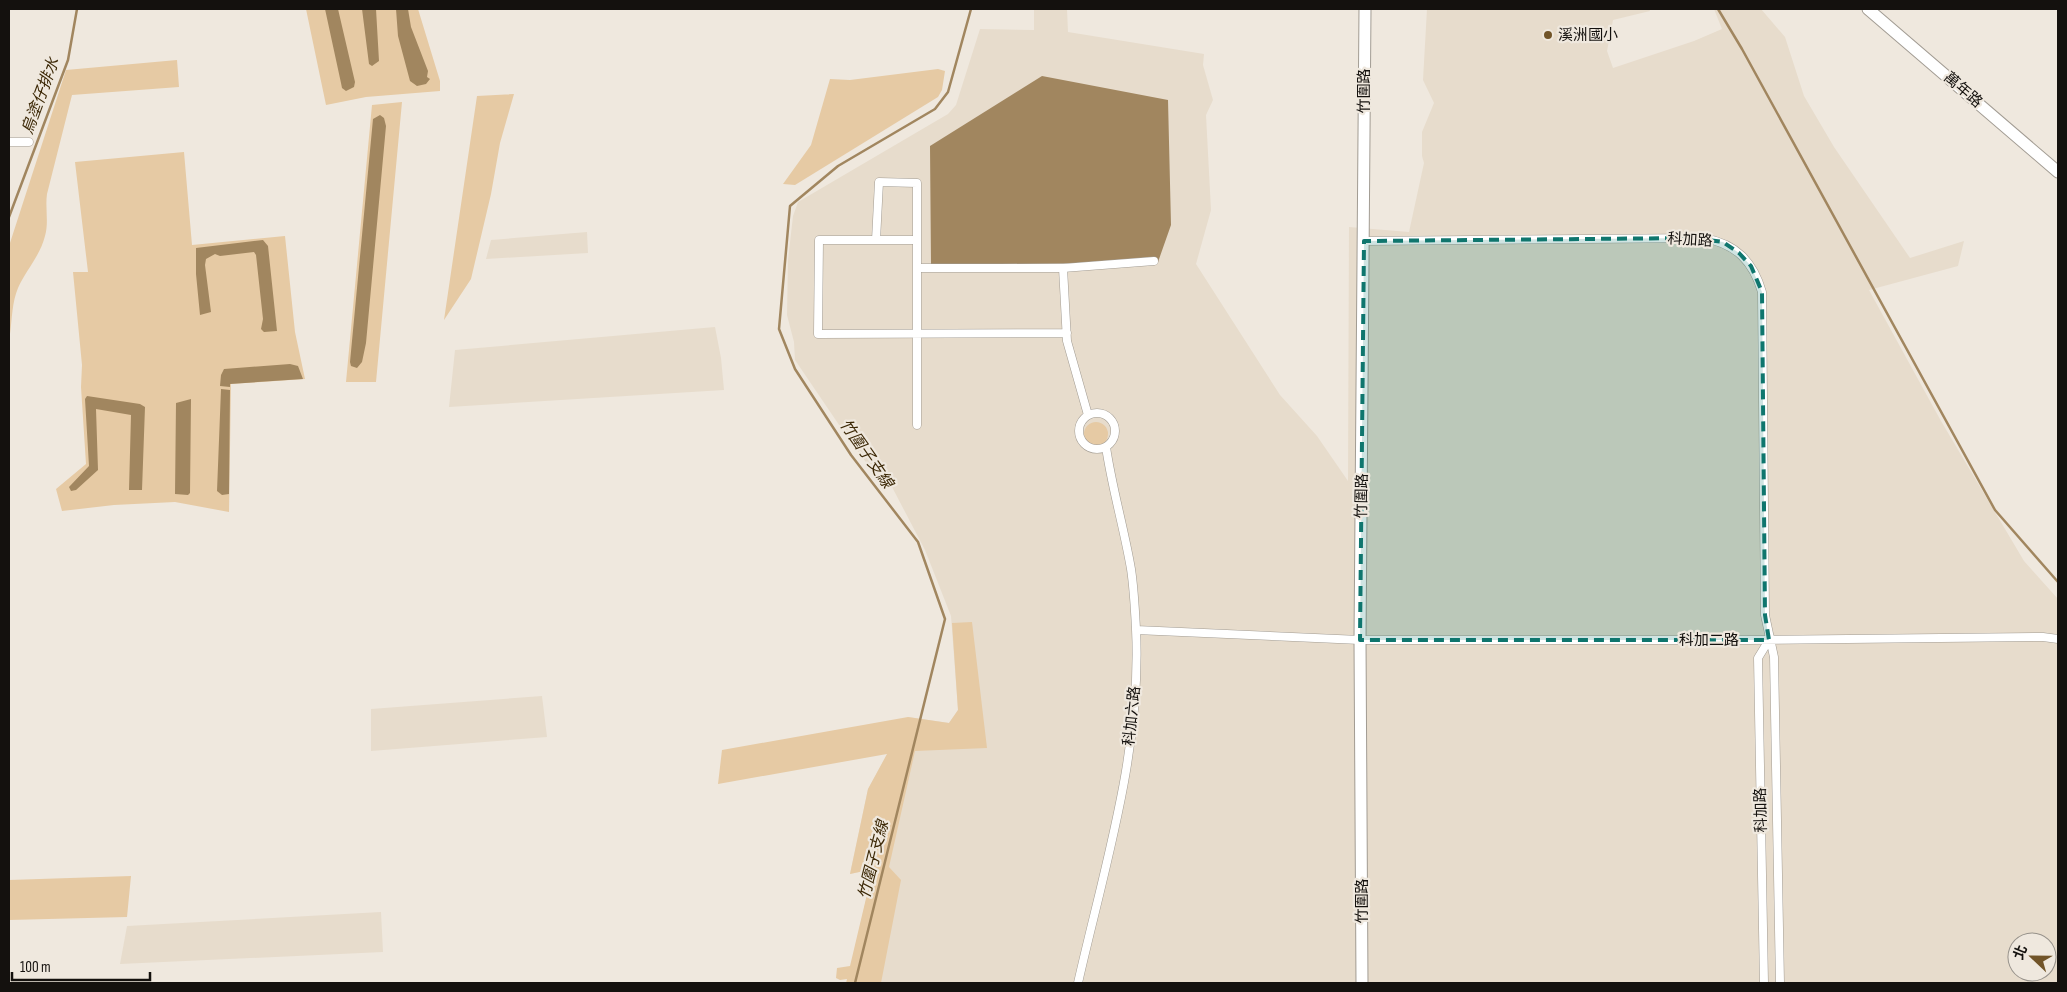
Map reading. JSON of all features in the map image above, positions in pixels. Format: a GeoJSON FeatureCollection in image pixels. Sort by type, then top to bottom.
{"type":"FeatureCollection","features":[{"type":"Feature","properties":{"kind":"street","name":"竹圍路"},"geometry":{"type":"LineString","coordinates":[[1362,983],[1360,640],[1365,9]]}},
{"type":"Feature","properties":{"kind":"street","name":"萬年路"},"geometry":{"type":"LineString","coordinates":[[1868,9],[2058,172]]}},
{"type":"Feature","properties":{"kind":"street"},"geometry":{"type":"LineString","coordinates":[[9,142],[29,142]]}},
{"type":"Feature","properties":{"kind":"street"},"geometry":{"type":"LineString","coordinates":[[876,240],[879,182],[917,183],[917,425]]}},
{"type":"Feature","properties":{"kind":"street","name":"科加路"},"geometry":{"type":"LineString","coordinates":[[1364,241],[1694,238],[1723,242],[1739,253],[1756,274],[1762,292],[1765,615],[1774,657],[1780,983]]}},
{"type":"Feature","properties":{"kind":"street"},"geometry":{"type":"LineString","coordinates":[[917,240],[819,240],[818,334],[1067,333]]}},
{"type":"Feature","properties":{"kind":"street"},"geometry":{"type":"LineString","coordinates":[[917,268],[1063,268],[1154,261]]}},
{"type":"Feature","properties":{"kind":"street"},"geometry":{"type":"LineString","coordinates":[[1063,268],[1067,333],[1088,415]]}},
{"type":"Feature","properties":{"kind":"street"},"geometry":{"type":"LineString","coordinates":[[1100,413],[1106,415],[1114,425],[1114,437],[1106,447],[1094,449],[1081,439],[1079,434],[1080,423],[1088,415],[1100,413]]}},
{"type":"Feature","properties":{"kind":"street","name":"科加六路"},"geometry":{"type":"LineString","coordinates":[[1078,983],[1123,787],[1132,723],[1136,630],[1131,571],[1106,447]]}},
{"type":"Feature","properties":{"kind":"street","name":"科加二路"},"geometry":{"type":"LineString","coordinates":[[1136,630],[1360,640],[1769,640],[2024,637],[2058,639]]}},
{"type":"Feature","properties":{"kind":"street","name":"科加路"},"geometry":{"type":"LineString","coordinates":[[1764,983],[1758,658],[1769,640]]}},
{"type":"Feature","properties":{"kind":"highlighted area"},"geometry":{"type":"Polygon","coordinates":[[[1694,238],[1723,242],[1739,253],[1751,266],[1762,292],[1765,615],[1769,640],[1360,640],[1364,241],[1694,238]]]}},
{"type":"Feature","properties":{"kind":"shaded area"},"geometry":{"type":"Polygon","coordinates":[[[306,9],[418,9],[440,81],[440,91],[366,97],[326,105],[306,9]]]}},
{"type":"Feature","properties":{"kind":"shaded area"},"geometry":{"type":"Polygon","coordinates":[[[325,9],[338,9],[355,82],[354,87],[346,91],[342,88],[325,9]]]}},
{"type":"Feature","properties":{"kind":"shaded area"},"geometry":{"type":"Polygon","coordinates":[[[362,9],[376,9],[379,61],[372,66],[369,64],[362,9]]]}},
{"type":"Feature","properties":{"kind":"shaded area"},"geometry":{"type":"Polygon","coordinates":[[[396,9],[408,9],[411,27],[428,71],[427,77],[430,79],[426,84],[417,86],[410,81],[398,36],[396,9]]]}},
{"type":"Feature","properties":{"kind":"shaded area"},"geometry":{"type":"Polygon","coordinates":[[[1034,9],[1067,9],[1068,32],[1204,54],[1203,65],[1213,100],[1206,115],[1211,210],[1196,264],[1280,395],[1317,436],[1348,481],[1349,227],[1409,232],[1424,163],[1422,156],[1422,132],[1434,103],[1423,80],[1427,9],[1649,9],[1650,11],[1613,20],[1607,51],[1613,68],[1694,41],[1722,29],[1714,9],[1761,9],[1785,37],[1804,96],[1834,147],[1910,258],[1964,241],[1958,266],[1869,290],[1941,421],[2024,561],[2058,599],[2058,983],[847,983],[873,869],[850,874],[868,789],[908,717],[949,723],[958,710],[951,616],[925,550],[892,487],[869,466],[852,444],[795,360],[794,342],[787,315],[788,260],[793,216],[798,202],[948,114],[956,105],[980,29],[1034,30],[1034,9]]]}},
{"type":"Feature","properties":{"kind":"shaded area"},"geometry":{"type":"Polygon","coordinates":[[[177,60],[179,87],[72,95],[47,194],[47,226],[45,236],[40,250],[16,293],[9,334],[9,246],[66,70],[177,60]]]}},
{"type":"Feature","properties":{"kind":"shaded area"},"geometry":{"type":"Polygon","coordinates":[[[938,69],[945,71],[942,90],[938,97],[795,185],[783,184],[811,145],[830,79],[850,80],[938,69]]]}},
{"type":"Feature","properties":{"kind":"shaded area"},"geometry":{"type":"Polygon","coordinates":[[[1042,76],[1168,100],[1171,225],[1158,262],[931,265],[930,146],[1042,76]]]}},
{"type":"Feature","properties":{"kind":"shaded area"},"geometry":{"type":"Polygon","coordinates":[[[514,94],[500,143],[491,194],[471,279],[444,320],[477,96],[514,94]]]}},
{"type":"Feature","properties":{"kind":"shaded area"},"geometry":{"type":"Polygon","coordinates":[[[402,102],[376,382],[346,382],[372,105],[402,102]]]}},
{"type":"Feature","properties":{"kind":"shaded area"},"geometry":{"type":"Polygon","coordinates":[[[380,115],[384,118],[386,126],[366,343],[362,362],[357,368],[351,366],[350,362],[373,119],[380,115]]]}},
{"type":"Feature","properties":{"kind":"shaded area"},"geometry":{"type":"Polygon","coordinates":[[[184,152],[192,245],[285,236],[295,332],[305,379],[231,384],[229,512],[175,502],[114,505],[62,511],[56,489],[86,464],[81,387],[82,365],[73,272],[88,272],[75,162],[184,152]]]}},
{"type":"Feature","properties":{"kind":"shaded area"},"geometry":{"type":"Polygon","coordinates":[[[587,232],[588,253],[486,259],[491,240],[587,232]]]}},
{"type":"Feature","properties":{"kind":"shaded area"},"geometry":{"type":"Polygon","coordinates":[[[263,240],[268,246],[277,331],[264,332],[261,329],[263,319],[256,255],[254,252],[220,256],[215,254],[206,259],[205,265],[211,312],[200,315],[196,274],[196,248],[263,240]]]}},
{"type":"Feature","properties":{"kind":"shaded area"},"geometry":{"type":"Polygon","coordinates":[[[715,327],[721,358],[724,390],[449,407],[455,350],[715,327]]]}},
{"type":"Feature","properties":{"kind":"shaded area"},"geometry":{"type":"Polygon","coordinates":[[[290,364],[298,366],[303,379],[230,384],[230,387],[220,386],[221,375],[224,369],[290,364]]]}},
{"type":"Feature","properties":{"kind":"shaded area"},"geometry":{"type":"Polygon","coordinates":[[[221,389],[230,390],[229,494],[222,495],[217,491],[221,389]]]}},
{"type":"Feature","properties":{"kind":"shaded area"},"geometry":{"type":"Polygon","coordinates":[[[87,396],[140,404],[145,407],[142,490],[129,490],[131,415],[96,409],[98,470],[76,490],[71,491],[69,487],[89,466],[85,399],[87,396]]]}},
{"type":"Feature","properties":{"kind":"shaded area"},"geometry":{"type":"Polygon","coordinates":[[[191,399],[190,493],[188,495],[175,494],[176,403],[191,399]]]}},
{"type":"Feature","properties":{"kind":"shaded area"},"geometry":{"type":"Polygon","coordinates":[[[1096,422],[1101,423],[1107,429],[1107,439],[1101,445],[1096,446],[1091,445],[1085,439],[1084,434],[1085,429],[1091,423],[1096,422]]]}},
{"type":"Feature","properties":{"kind":"shaded area"},"geometry":{"type":"Polygon","coordinates":[[[972,622],[987,748],[915,751],[889,867],[901,880],[881,983],[846,983],[847,979],[840,980],[836,978],[837,968],[850,966],[873,869],[850,874],[868,789],[887,754],[718,784],[722,750],[908,717],[949,723],[958,710],[952,623],[972,622]]]}},
{"type":"Feature","properties":{"kind":"shaded area"},"geometry":{"type":"Polygon","coordinates":[[[542,696],[547,737],[371,751],[371,709],[542,696]]]}},
{"type":"Feature","properties":{"kind":"shaded area"},"geometry":{"type":"Polygon","coordinates":[[[131,876],[127,917],[9,920],[9,880],[131,876]]]}},
{"type":"Feature","properties":{"kind":"shaded area"},"geometry":{"type":"Polygon","coordinates":[[[381,912],[383,952],[120,964],[127,926],[381,912]]]}},
{"type":"Feature","properties":{"kind":"waterway","name":"烏塗仔排水"},"geometry":{"type":"LineString","coordinates":[[9,217],[68,60],[77,9]]}},
{"type":"Feature","properties":{"kind":"waterway","name":"竹圍子支線"},"geometry":{"type":"LineString","coordinates":[[855,983],[945,619],[918,542],[851,455],[795,369],[779,329],[790,206],[838,166],[935,109],[948,92],[971,9]]}},
{"type":"Feature","properties":{"kind":"waterway"},"geometry":{"type":"LineString","coordinates":[[1718,9],[1742,49],[1995,510],[2058,582]]}},
{"type":"Feature","properties":{"kind":"place","name":"溪洲國小"},"geometry":{"type":"Point","coordinates":[1548,35]}}]}
